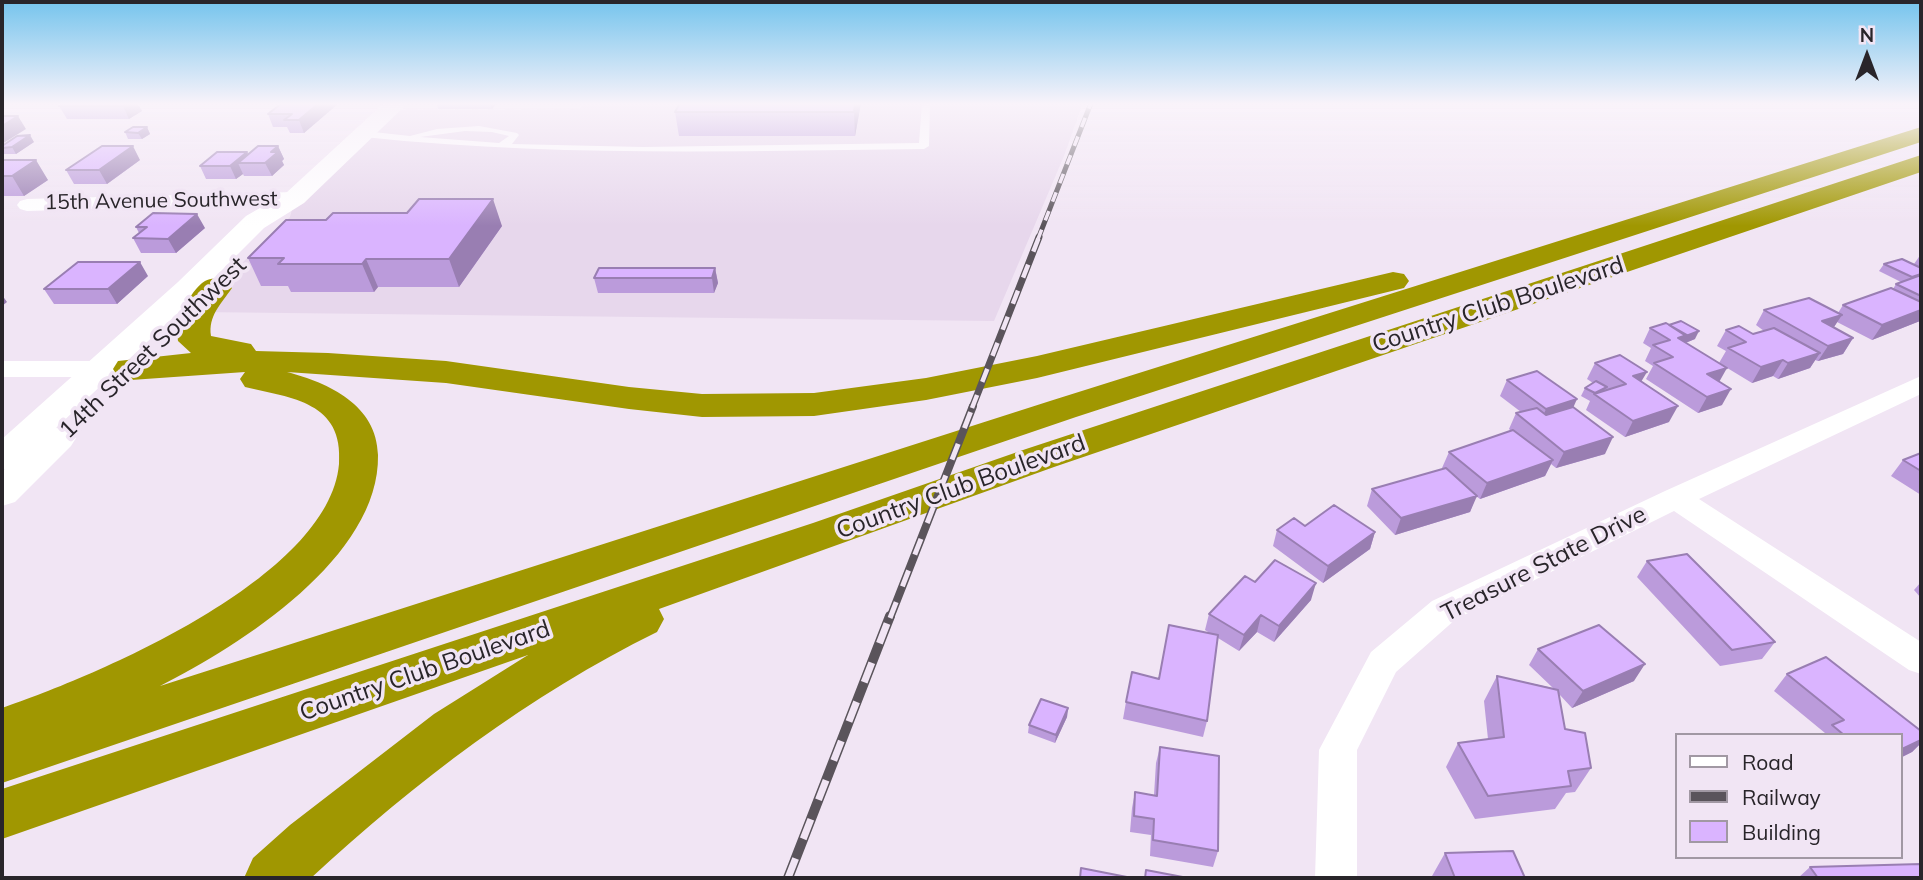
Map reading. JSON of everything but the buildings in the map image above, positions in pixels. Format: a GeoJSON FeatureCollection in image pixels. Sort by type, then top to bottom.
{"type":"FeatureCollection","features":[{"type":"Feature","properties":{"kind":"highway","name":"Country Club Boulevard"},"geometry":{"type":"LineString","coordinates":[[2,814],[828,512],[1063,409],[1890,144]]}},
{"type":"Feature","properties":{"kind":"highway","name":"Country Club Boulevard"},"geometry":{"type":"LineString","coordinates":[[2,760],[828,512],[1040,458],[1921,163]]}},
{"type":"Feature","properties":{"kind":"highway"},"geometry":{"type":"LineString","coordinates":[[115,369],[181,363],[317,363],[445,372],[668,404],[740,407],[802,405],[875,398],[1077,358],[1531,247],[1587,241]]}},
{"type":"Feature","properties":{"kind":"highway"},"geometry":{"type":"LineString","coordinates":[[216,288],[198,312],[191,329],[195,341],[206,349],[318,356],[370,367]]}},
{"type":"Feature","properties":{"kind":"highway"},"geometry":{"type":"LineString","coordinates":[[2,730],[121,683],[189,646],[269,593],[303,563],[336,528],[357,486],[359,459],[355,428],[318,394],[295,384],[264,379],[166,378],[115,369]]}},
{"type":"Feature","properties":{"kind":"highway"},"geometry":{"type":"LineString","coordinates":[[272,878],[414,757],[530,675],[619,629],[828,512]]}},
{"type":"Feature","properties":{"kind":"street","name":"14th Street Southwest"},"geometry":{"type":"LineString","coordinates":[[2,493],[188,288],[255,222],[295,198],[353,144]]}},
{"type":"Feature","properties":{"kind":"street","name":"14th Street Southwest"},"geometry":{"type":"LineString","coordinates":[[2,458],[216,288],[290,217],[295,198]]}},
{"type":"Feature","properties":{"kind":"street","name":"15th Avenue Southwest"},"geometry":{"type":"LineString","coordinates":[[27,205],[295,198]]}},
{"type":"Feature","properties":{"kind":"street"},"geometry":{"type":"LineString","coordinates":[[2,369],[115,369]]}},
{"type":"Feature","properties":{"kind":"street","name":"Treasure State Drive"},"geometry":{"type":"LineString","coordinates":[[1336,878],[1338,750],[1383,662],[1444,610],[1921,384]]}},
{"type":"Feature","properties":{"kind":"street"},"geometry":{"type":"LineString","coordinates":[[1676,498],[1921,660]]}},
{"type":"Feature","properties":{"kind":"lane"},"geometry":{"type":"LineString","coordinates":[[486,144],[924,144]]}},
{"type":"Feature","properties":{"kind":"shaded area"},"geometry":{"type":"Polygon","coordinates":[[[353,144],[1068,144],[994,321],[198,312],[216,288],[290,217],[295,198],[353,144]]]}},
{"type":"Feature","properties":{"kind":"railway"},"geometry":{"type":"LineString","coordinates":[[1038,239],[1075,144]]}},
{"type":"Feature","properties":{"kind":"railway"},"geometry":{"type":"LineString","coordinates":[[972,408],[1039,237]]}},
{"type":"Feature","properties":{"kind":"railway"},"geometry":{"type":"LineString","coordinates":[[890,618],[973,406]]}},
{"type":"Feature","properties":{"kind":"railway"},"geometry":{"type":"LineString","coordinates":[[788,878],[890,616]]}}]}
